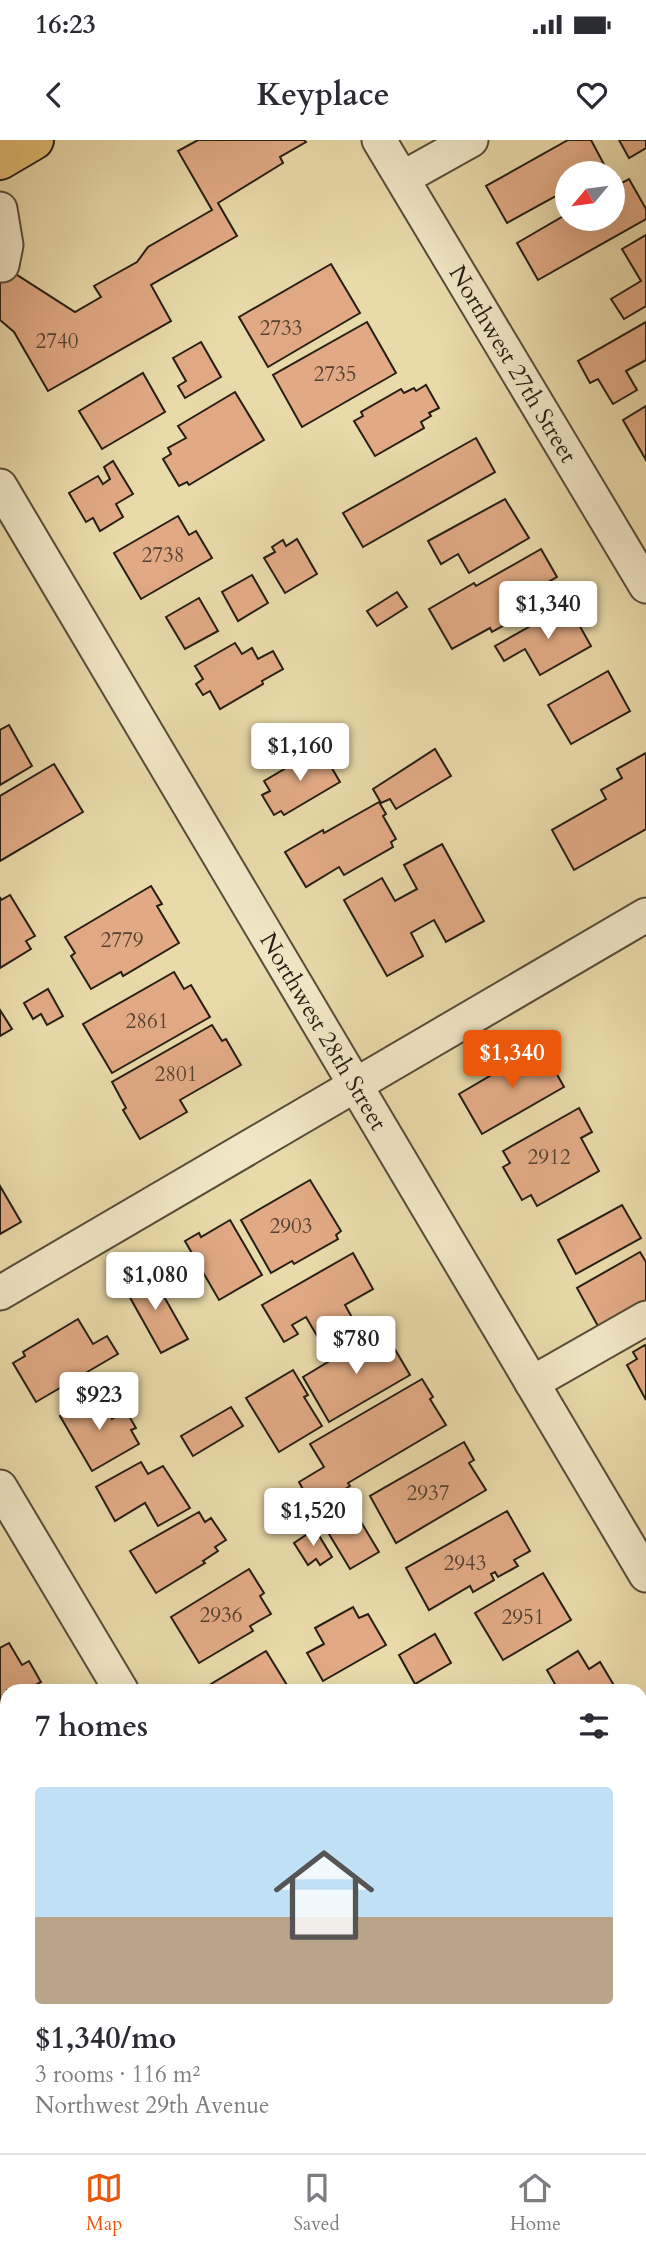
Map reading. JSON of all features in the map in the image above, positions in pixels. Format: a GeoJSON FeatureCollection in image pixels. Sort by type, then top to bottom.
{"type":"FeatureCollection","features":[{"type":"Feature","properties":{"kind":"highway"},"geometry":{"type":"LineString","coordinates":[[0,160],[34,140]]}},
{"type":"Feature","properties":{"kind":"street","name":"Northwest 27th Street"},"geometry":{"type":"LineString","coordinates":[[379,140],[646,586]]}},
{"type":"Feature","properties":{"kind":"street"},"geometry":{"type":"LineString","coordinates":[[403,178],[471,140]]}},
{"type":"Feature","properties":{"kind":"street"},"geometry":{"type":"LineString","coordinates":[[0,209],[6,245],[2,265]]}},
{"type":"Feature","properties":{"kind":"street","name":"Northwest 28th Street"},"geometry":{"type":"LineString","coordinates":[[0,486],[646,1575]]}},
{"type":"Feature","properties":{"kind":"street"},"geometry":{"type":"LineString","coordinates":[[0,1293],[646,915]]}},
{"type":"Feature","properties":{"kind":"street"},"geometry":{"type":"LineString","coordinates":[[532,1382],[646,1318]]}},
{"type":"Feature","properties":{"kind":"street"},"geometry":{"type":"LineString","coordinates":[[0,1488],[117,1684]]}},
{"type":"Feature","properties":{"kind":"building"},"geometry":{"type":"Polygon","coordinates":[[[198,140],[306,142],[280,157],[283,163],[218,203],[237,236],[151,285],[171,321],[48,391],[14,332],[0,320],[0,264],[75,312],[101,297],[94,286],[137,262],[148,247],[212,210],[178,151],[198,140]]]}},
{"type":"Feature","properties":{"kind":"building"},"geometry":{"type":"Polygon","coordinates":[[[568,140],[591,140],[602,161],[555,161],[555,197],[507,223],[486,186],[568,140]]]}},
{"type":"Feature","properties":{"kind":"building"},"geometry":{"type":"Polygon","coordinates":[[[619,140],[646,140],[646,148],[629,158],[619,140]]]}},
{"type":"Feature","properties":{"kind":"building"},"geometry":{"type":"Polygon","coordinates":[[[629,179],[646,209],[646,219],[625,231],[625,181],[629,179]]]}},
{"type":"Feature","properties":{"kind":"building"},"geometry":{"type":"Polygon","coordinates":[[[555,221],[555,231],[625,231],[538,280],[517,243],[555,221]]]}},
{"type":"Feature","properties":{"kind":"building"},"geometry":{"type":"Polygon","coordinates":[[[646,235],[646,306],[624,319],[611,299],[641,281],[622,249],[646,235]]]}},
{"type":"Feature","properties":{"kind":"building"},"geometry":{"type":"Polygon","coordinates":[[[331,264],[360,313],[268,367],[239,317],[331,264]]]}},
{"type":"Feature","properties":{"kind":"building"},"geometry":{"type":"Polygon","coordinates":[[[367,322],[396,373],[302,427],[273,375],[367,322]]]}},
{"type":"Feature","properties":{"kind":"building"},"geometry":{"type":"Polygon","coordinates":[[[646,322],[646,360],[626,371],[637,390],[613,404],[598,379],[590,383],[578,361],[646,322]]]}},
{"type":"Feature","properties":{"kind":"building"},"geometry":{"type":"Polygon","coordinates":[[[201,342],[221,377],[185,398],[178,386],[186,381],[173,358],[201,342]]]}},
{"type":"Feature","properties":{"kind":"building"},"geometry":{"type":"Polygon","coordinates":[[[143,373],[165,412],[102,449],[79,411],[143,373]]]}},
{"type":"Feature","properties":{"kind":"building"},"geometry":{"type":"Polygon","coordinates":[[[426,385],[439,408],[429,413],[431,416],[421,422],[424,428],[375,456],[354,421],[363,416],[361,412],[401,389],[404,393],[414,388],[416,391],[426,385]]]}},
{"type":"Feature","properties":{"kind":"building"},"geometry":{"type":"Polygon","coordinates":[[[235,392],[264,440],[189,485],[187,482],[179,486],[163,459],[171,454],[168,448],[186,438],[178,426],[235,392]]]}},
{"type":"Feature","properties":{"kind":"building"},"geometry":{"type":"Polygon","coordinates":[[[646,406],[646,460],[623,420],[646,406]]]}},
{"type":"Feature","properties":{"kind":"building"},"geometry":{"type":"Polygon","coordinates":[[[476,438],[495,472],[363,547],[343,513],[476,438]]]}},
{"type":"Feature","properties":{"kind":"building"},"geometry":{"type":"Polygon","coordinates":[[[113,461],[133,494],[116,504],[123,517],[100,531],[93,518],[86,522],[69,493],[98,476],[103,484],[110,479],[104,467],[113,461]]]}},
{"type":"Feature","properties":{"kind":"building"},"geometry":{"type":"Polygon","coordinates":[[[505,499],[529,538],[469,573],[458,554],[441,564],[428,541],[505,499]]]}},
{"type":"Feature","properties":{"kind":"building"},"geometry":{"type":"Polygon","coordinates":[[[178,516],[189,535],[196,531],[212,558],[141,599],[114,553],[178,516]]]}},
{"type":"Feature","properties":{"kind":"building"},"geometry":{"type":"Polygon","coordinates":[[[297,539],[317,574],[285,593],[264,558],[275,552],[272,547],[283,540],[286,546],[297,539]]]}},
{"type":"Feature","properties":{"kind":"building"},"geometry":{"type":"Polygon","coordinates":[[[541,549],[557,577],[550,581],[558,596],[492,632],[490,628],[452,649],[429,609],[541,549]]]}},
{"type":"Feature","properties":{"kind":"building"},"geometry":{"type":"Polygon","coordinates":[[[252,575],[268,603],[238,621],[222,592],[252,575]]]}},
{"type":"Feature","properties":{"kind":"building"},"geometry":{"type":"Polygon","coordinates":[[[397,592],[407,607],[377,626],[367,611],[397,592]]]}},
{"type":"Feature","properties":{"kind":"building"},"geometry":{"type":"Polygon","coordinates":[[[199,598],[218,631],[185,649],[166,617],[199,598]]]}},
{"type":"Feature","properties":{"kind":"building"},"geometry":{"type":"Polygon","coordinates":[[[568,605],[591,646],[540,675],[525,649],[504,661],[495,646],[568,605]]]}},
{"type":"Feature","properties":{"kind":"building"},"geometry":{"type":"Polygon","coordinates":[[[235,643],[242,654],[252,648],[258,659],[273,651],[283,669],[220,709],[210,691],[203,695],[196,684],[203,679],[195,666],[235,643]]]}},
{"type":"Feature","properties":{"kind":"building"},"geometry":{"type":"Polygon","coordinates":[[[608,671],[630,711],[571,744],[548,705],[608,671]]]}},
{"type":"Feature","properties":{"kind":"building"},"geometry":{"type":"Polygon","coordinates":[[[9,725],[32,766],[0,785],[0,730],[9,725]]]}},
{"type":"Feature","properties":{"kind":"building"},"geometry":{"type":"Polygon","coordinates":[[[320,748],[340,782],[284,815],[281,811],[274,815],[262,795],[270,791],[264,781],[320,748]]]}},
{"type":"Feature","properties":{"kind":"building"},"geometry":{"type":"Polygon","coordinates":[[[435,749],[451,776],[396,809],[390,799],[381,803],[373,789],[435,749]]]}},
{"type":"Feature","properties":{"kind":"building"},"geometry":{"type":"Polygon","coordinates":[[[646,753],[646,829],[574,870],[552,830],[606,799],[601,790],[622,778],[617,769],[646,753]]]}},
{"type":"Feature","properties":{"kind":"building"},"geometry":{"type":"Polygon","coordinates":[[[54,764],[83,812],[0,861],[0,796],[54,764]]]}},
{"type":"Feature","properties":{"kind":"building"},"geometry":{"type":"Polygon","coordinates":[[[379,802],[386,814],[383,816],[396,839],[391,842],[393,847],[344,875],[339,867],[306,887],[285,852],[379,802]]]}},
{"type":"Feature","properties":{"kind":"building"},"geometry":{"type":"Polygon","coordinates":[[[442,844],[484,921],[446,942],[434,920],[411,933],[423,956],[387,976],[344,900],[382,878],[395,901],[417,889],[404,865],[442,844]]]}},
{"type":"Feature","properties":{"kind":"building"},"geometry":{"type":"Polygon","coordinates":[[[151,886],[162,904],[157,906],[179,943],[123,976],[121,972],[91,989],[71,956],[75,953],[65,937],[151,886]]]}},
{"type":"Feature","properties":{"kind":"building"},"geometry":{"type":"Polygon","coordinates":[[[10,895],[35,936],[26,941],[31,949],[0,968],[0,897],[1,900],[10,895]]]}},
{"type":"Feature","properties":{"kind":"building"},"geometry":{"type":"Polygon","coordinates":[[[174,972],[184,989],[191,985],[210,1017],[112,1073],[83,1024],[174,972]]]}},
{"type":"Feature","properties":{"kind":"building"},"geometry":{"type":"Polygon","coordinates":[[[48,989],[63,1016],[47,1025],[41,1014],[33,1019],[24,1003],[48,989]]]}},
{"type":"Feature","properties":{"kind":"building"},"geometry":{"type":"Polygon","coordinates":[[[0,1010],[12,1029],[0,1036],[0,1010]]]}},
{"type":"Feature","properties":{"kind":"building"},"geometry":{"type":"Polygon","coordinates":[[[212,1025],[222,1041],[226,1039],[241,1065],[180,1100],[187,1112],[140,1139],[123,1110],[126,1108],[112,1082],[212,1025]]]}},
{"type":"Feature","properties":{"kind":"building"},"geometry":{"type":"Polygon","coordinates":[[[541,1046],[564,1087],[482,1134],[459,1094],[541,1046]]]}},
{"type":"Feature","properties":{"kind":"building"},"geometry":{"type":"Polygon","coordinates":[[[579,1108],[592,1132],[581,1138],[599,1171],[537,1206],[531,1195],[522,1200],[503,1167],[510,1163],[503,1151],[579,1108]]]}},
{"type":"Feature","properties":{"kind":"building"},"geometry":{"type":"Polygon","coordinates":[[[310,1180],[341,1231],[336,1235],[338,1239],[294,1264],[292,1261],[271,1273],[241,1220],[310,1180]]]}},
{"type":"Feature","properties":{"kind":"building"},"geometry":{"type":"Polygon","coordinates":[[[0,1186],[21,1222],[0,1234],[0,1186]]]}},
{"type":"Feature","properties":{"kind":"building"},"geometry":{"type":"Polygon","coordinates":[[[622,1205],[641,1238],[576,1274],[558,1240],[622,1205]]]}},
{"type":"Feature","properties":{"kind":"building"},"geometry":{"type":"Polygon","coordinates":[[[230,1220],[262,1275],[219,1300],[185,1241],[199,1233],[201,1237],[230,1220]]]}},
{"type":"Feature","properties":{"kind":"building"},"geometry":{"type":"Polygon","coordinates":[[[640,1252],[646,1262],[646,1301],[599,1328],[577,1288],[640,1252]]]}},
{"type":"Feature","properties":{"kind":"building"},"geometry":{"type":"Polygon","coordinates":[[[353,1253],[373,1289],[345,1305],[354,1321],[320,1341],[306,1317],[292,1325],[298,1334],[284,1342],[262,1305],[353,1253]]]}},
{"type":"Feature","properties":{"kind":"building"},"geometry":{"type":"Polygon","coordinates":[[[149,1270],[188,1339],[161,1353],[123,1285],[149,1270]]]}},
{"type":"Feature","properties":{"kind":"building"},"geometry":{"type":"Polygon","coordinates":[[[78,1319],[93,1344],[107,1336],[118,1354],[36,1402],[13,1363],[25,1356],[23,1352],[78,1319]]]}},
{"type":"Feature","properties":{"kind":"building"},"geometry":{"type":"Polygon","coordinates":[[[383,1329],[410,1375],[329,1422],[303,1377],[383,1329]]]}},
{"type":"Feature","properties":{"kind":"building"},"geometry":{"type":"Polygon","coordinates":[[[645,1345],[646,1400],[627,1365],[637,1359],[633,1352],[645,1345]]]}},
{"type":"Feature","properties":{"kind":"building"},"geometry":{"type":"Polygon","coordinates":[[[293,1370],[308,1395],[304,1397],[322,1426],[279,1452],[246,1398],[293,1370]]]}},
{"type":"Feature","properties":{"kind":"building"},"geometry":{"type":"Polygon","coordinates":[[[422,1379],[433,1397],[430,1399],[446,1425],[348,1483],[350,1486],[330,1498],[333,1503],[316,1513],[299,1482],[324,1467],[310,1444],[422,1379]]]}},
{"type":"Feature","properties":{"kind":"building"},"geometry":{"type":"Polygon","coordinates":[[[97,1393],[112,1419],[126,1411],[136,1428],[131,1430],[139,1444],[92,1471],[60,1416],[97,1393]]]}},
{"type":"Feature","properties":{"kind":"building"},"geometry":{"type":"Polygon","coordinates":[[[231,1407],[243,1426],[193,1456],[181,1436],[231,1407]]]}},
{"type":"Feature","properties":{"kind":"building"},"geometry":{"type":"Polygon","coordinates":[[[464,1442],[474,1460],[469,1463],[486,1490],[396,1543],[370,1496],[464,1442]]]}},
{"type":"Feature","properties":{"kind":"building"},"geometry":{"type":"Polygon","coordinates":[[[141,1462],[148,1474],[163,1466],[190,1508],[158,1526],[145,1503],[115,1521],[96,1487],[141,1462]]]}},
{"type":"Feature","properties":{"kind":"building"},"geometry":{"type":"Polygon","coordinates":[[[352,1507],[379,1552],[350,1569],[323,1524],[352,1507]]]}},
{"type":"Feature","properties":{"kind":"building"},"geometry":{"type":"Polygon","coordinates":[[[507,1511],[530,1551],[514,1560],[518,1566],[498,1577],[495,1572],[491,1574],[494,1580],[473,1592],[470,1586],[429,1610],[406,1568],[507,1511]]]}},
{"type":"Feature","properties":{"kind":"building"},"geometry":{"type":"Polygon","coordinates":[[[199,1512],[205,1522],[211,1518],[226,1540],[215,1547],[218,1551],[203,1561],[205,1563],[156,1593],[130,1551],[199,1512]]]}},
{"type":"Feature","properties":{"kind":"building"},"geometry":{"type":"Polygon","coordinates":[[[315,1529],[332,1557],[320,1565],[316,1559],[308,1565],[294,1543],[315,1529]]]}},
{"type":"Feature","properties":{"kind":"building"},"geometry":{"type":"Polygon","coordinates":[[[249,1569],[264,1593],[260,1596],[271,1614],[250,1626],[253,1631],[199,1663],[171,1617],[249,1569]]]}},
{"type":"Feature","properties":{"kind":"building"},"geometry":{"type":"Polygon","coordinates":[[[543,1573],[571,1620],[503,1660],[475,1613],[543,1573]]]}},
{"type":"Feature","properties":{"kind":"building"},"geometry":{"type":"Polygon","coordinates":[[[353,1607],[359,1618],[368,1614],[386,1645],[323,1681],[307,1653],[324,1644],[315,1628],[353,1607]]]}},
{"type":"Feature","properties":{"kind":"building"},"geometry":{"type":"Polygon","coordinates":[[[435,1634],[451,1663],[415,1684],[399,1655],[435,1634]]]}},
{"type":"Feature","properties":{"kind":"building"},"geometry":{"type":"Polygon","coordinates":[[[9,1643],[22,1665],[29,1661],[41,1682],[0,1684],[0,1648],[9,1643]]]}},
{"type":"Feature","properties":{"kind":"building"},"geometry":{"type":"Polygon","coordinates":[[[266,1651],[286,1684],[211,1684],[266,1651]]]}},
{"type":"Feature","properties":{"kind":"building"},"geometry":{"type":"Polygon","coordinates":[[[578,1651],[589,1669],[600,1662],[613,1684],[555,1684],[547,1670],[578,1651]]]}}]}
